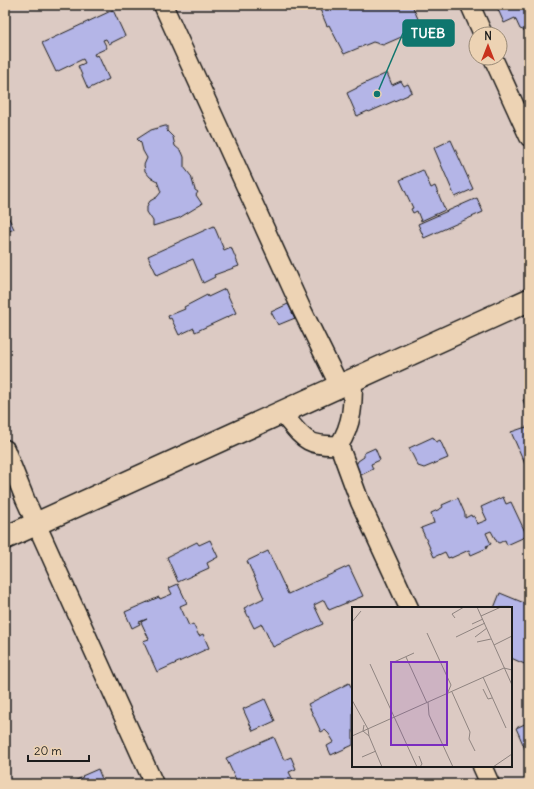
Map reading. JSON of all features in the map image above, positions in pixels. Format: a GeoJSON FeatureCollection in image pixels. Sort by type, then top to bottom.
{"type":"FeatureCollection","features":[{"type":"Feature","properties":{"kind":"street"},"geometry":{"type":"LineString","coordinates":[[163,5],[302,310],[346,382],[353,404],[350,424],[339,445]]}},
{"type":"Feature","properties":{"kind":"street"},"geometry":{"type":"LineString","coordinates":[[470,5],[479,26]]}},
{"type":"Feature","properties":{"kind":"street"},"geometry":{"type":"LineString","coordinates":[[497,66],[529,137]]}},
{"type":"Feature","properties":{"kind":"street"},"geometry":{"type":"LineString","coordinates":[[5,538],[529,300]]}},
{"type":"Feature","properties":{"kind":"street"},"geometry":{"type":"LineString","coordinates":[[281,412],[304,438],[312,443],[326,446],[339,445]]}},
{"type":"Feature","properties":{"kind":"street"},"geometry":{"type":"LineString","coordinates":[[339,445],[360,502],[409,607]]}},
{"type":"Feature","properties":{"kind":"street"},"geometry":{"type":"LineString","coordinates":[[5,449],[25,499],[154,784]]}},
{"type":"Feature","properties":{"kind":"street"},"geometry":{"type":"LineString","coordinates":[[482,767],[490,784]]}},
{"type":"Feature","properties":{"kind":"building"},"geometry":{"type":"Polygon","coordinates":[[[323,5],[412,5],[422,28],[383,45],[373,42],[344,54],[329,25],[327,26],[319,7],[323,5]]]}},
{"type":"Feature","properties":{"kind":"building"},"geometry":{"type":"Polygon","coordinates":[[[496,5],[529,5],[529,30],[526,31],[520,29],[515,18],[504,23],[496,5]]]}},
{"type":"Feature","properties":{"kind":"building"},"geometry":{"type":"Polygon","coordinates":[[[113,10],[125,36],[109,44],[106,39],[103,40],[107,48],[94,54],[95,56],[98,55],[109,79],[88,89],[78,66],[85,63],[83,59],[56,72],[42,43],[113,10]]]}},
{"type":"Feature","properties":{"kind":"building"},"geometry":{"type":"Polygon","coordinates":[[[387,73],[392,85],[401,81],[404,86],[408,84],[412,92],[357,116],[347,93],[387,73]]]}},
{"type":"Feature","properties":{"kind":"building"},"geometry":{"type":"Polygon","coordinates":[[[167,126],[167,131],[173,137],[175,146],[182,152],[184,157],[184,167],[191,176],[195,190],[198,192],[196,195],[202,204],[179,218],[153,226],[153,221],[147,212],[147,206],[150,201],[157,197],[161,192],[157,181],[150,177],[145,171],[144,165],[147,158],[141,143],[137,139],[151,130],[167,126]]]}},
{"type":"Feature","properties":{"kind":"building"},"geometry":{"type":"Polygon","coordinates":[[[451,140],[473,189],[455,197],[434,148],[451,140]]]}},
{"type":"Feature","properties":{"kind":"building"},"geometry":{"type":"Polygon","coordinates":[[[423,170],[431,188],[435,186],[445,210],[421,221],[417,211],[413,213],[411,209],[413,208],[400,180],[423,170]]]}},
{"type":"Feature","properties":{"kind":"building"},"geometry":{"type":"Polygon","coordinates":[[[477,198],[483,212],[424,238],[418,224],[477,198]]]}},
{"type":"Feature","properties":{"kind":"building"},"geometry":{"type":"Polygon","coordinates":[[[5,210],[14,229],[5,233],[5,210]]]}},
{"type":"Feature","properties":{"kind":"building"},"geometry":{"type":"Polygon","coordinates":[[[214,226],[224,250],[231,247],[239,266],[214,275],[215,277],[203,283],[193,259],[157,275],[148,256],[214,226]]]}},
{"type":"Feature","properties":{"kind":"building"},"geometry":{"type":"Polygon","coordinates":[[[225,289],[236,313],[195,332],[194,328],[179,335],[171,318],[169,319],[168,316],[185,309],[184,307],[207,295],[208,297],[225,289]]]}},
{"type":"Feature","properties":{"kind":"building"},"geometry":{"type":"Polygon","coordinates":[[[288,304],[295,318],[278,325],[271,312],[288,304]]]}},
{"type":"Feature","properties":{"kind":"building"},"geometry":{"type":"Polygon","coordinates":[[[529,398],[529,415],[523,400],[529,398]]]}},
{"type":"Feature","properties":{"kind":"building"},"geometry":{"type":"Polygon","coordinates":[[[526,427],[527,429],[529,428],[529,462],[525,464],[511,432],[526,427]]]}},
{"type":"Feature","properties":{"kind":"building"},"geometry":{"type":"Polygon","coordinates":[[[433,437],[436,442],[440,440],[448,458],[424,468],[418,466],[409,448],[433,437]]]}},
{"type":"Feature","properties":{"kind":"building"},"geometry":{"type":"Polygon","coordinates":[[[375,448],[380,460],[371,464],[373,469],[361,475],[356,465],[358,461],[364,457],[364,453],[375,448]]]}},
{"type":"Feature","properties":{"kind":"building"},"geometry":{"type":"Polygon","coordinates":[[[503,497],[506,504],[511,502],[527,536],[507,545],[505,540],[499,543],[497,542],[491,531],[486,533],[491,544],[486,546],[487,548],[471,555],[469,550],[451,558],[448,558],[445,552],[434,557],[421,528],[434,523],[431,513],[443,507],[442,505],[458,498],[465,514],[465,518],[471,515],[472,517],[474,516],[477,524],[487,520],[481,507],[503,497]]]}},
{"type":"Feature","properties":{"kind":"building"},"geometry":{"type":"Polygon","coordinates":[[[210,540],[218,557],[207,563],[209,568],[178,582],[167,557],[197,542],[199,545],[210,540]]]}},
{"type":"Feature","properties":{"kind":"building"},"geometry":{"type":"Polygon","coordinates":[[[268,551],[288,594],[349,566],[363,596],[329,610],[324,600],[314,605],[323,624],[273,647],[262,624],[254,628],[244,608],[264,598],[247,561],[268,551]]]}},
{"type":"Feature","properties":{"kind":"building"},"geometry":{"type":"Polygon","coordinates":[[[178,584],[187,603],[180,606],[189,626],[193,624],[199,636],[203,634],[209,648],[157,672],[143,641],[149,639],[141,622],[147,619],[139,622],[140,624],[132,628],[125,612],[159,597],[160,599],[172,594],[169,588],[178,584]]]}},
{"type":"Feature","properties":{"kind":"building"},"geometry":{"type":"Polygon","coordinates":[[[500,593],[529,605],[529,666],[512,658],[512,607],[494,607],[500,593]]]}},
{"type":"Feature","properties":{"kind":"building"},"geometry":{"type":"Polygon","coordinates":[[[349,683],[352,688],[352,745],[331,755],[327,746],[334,742],[325,730],[321,732],[308,704],[349,683]]]}},
{"type":"Feature","properties":{"kind":"building"},"geometry":{"type":"Polygon","coordinates":[[[265,699],[275,721],[253,731],[243,709],[265,699]]]}},
{"type":"Feature","properties":{"kind":"building"},"geometry":{"type":"Polygon","coordinates":[[[529,722],[529,758],[516,728],[529,722]]]}},
{"type":"Feature","properties":{"kind":"building"},"geometry":{"type":"Polygon","coordinates":[[[274,737],[284,760],[291,757],[296,769],[289,772],[295,784],[238,784],[226,758],[274,737]]]}},
{"type":"Feature","properties":{"kind":"building"},"geometry":{"type":"Polygon","coordinates":[[[98,769],[104,784],[68,784],[83,777],[82,776],[98,769]]]}},
{"type":"Feature","properties":{"kind":"place","name":"TUEB"},"geometry":{"type":"Point","coordinates":[377,94]}}]}
